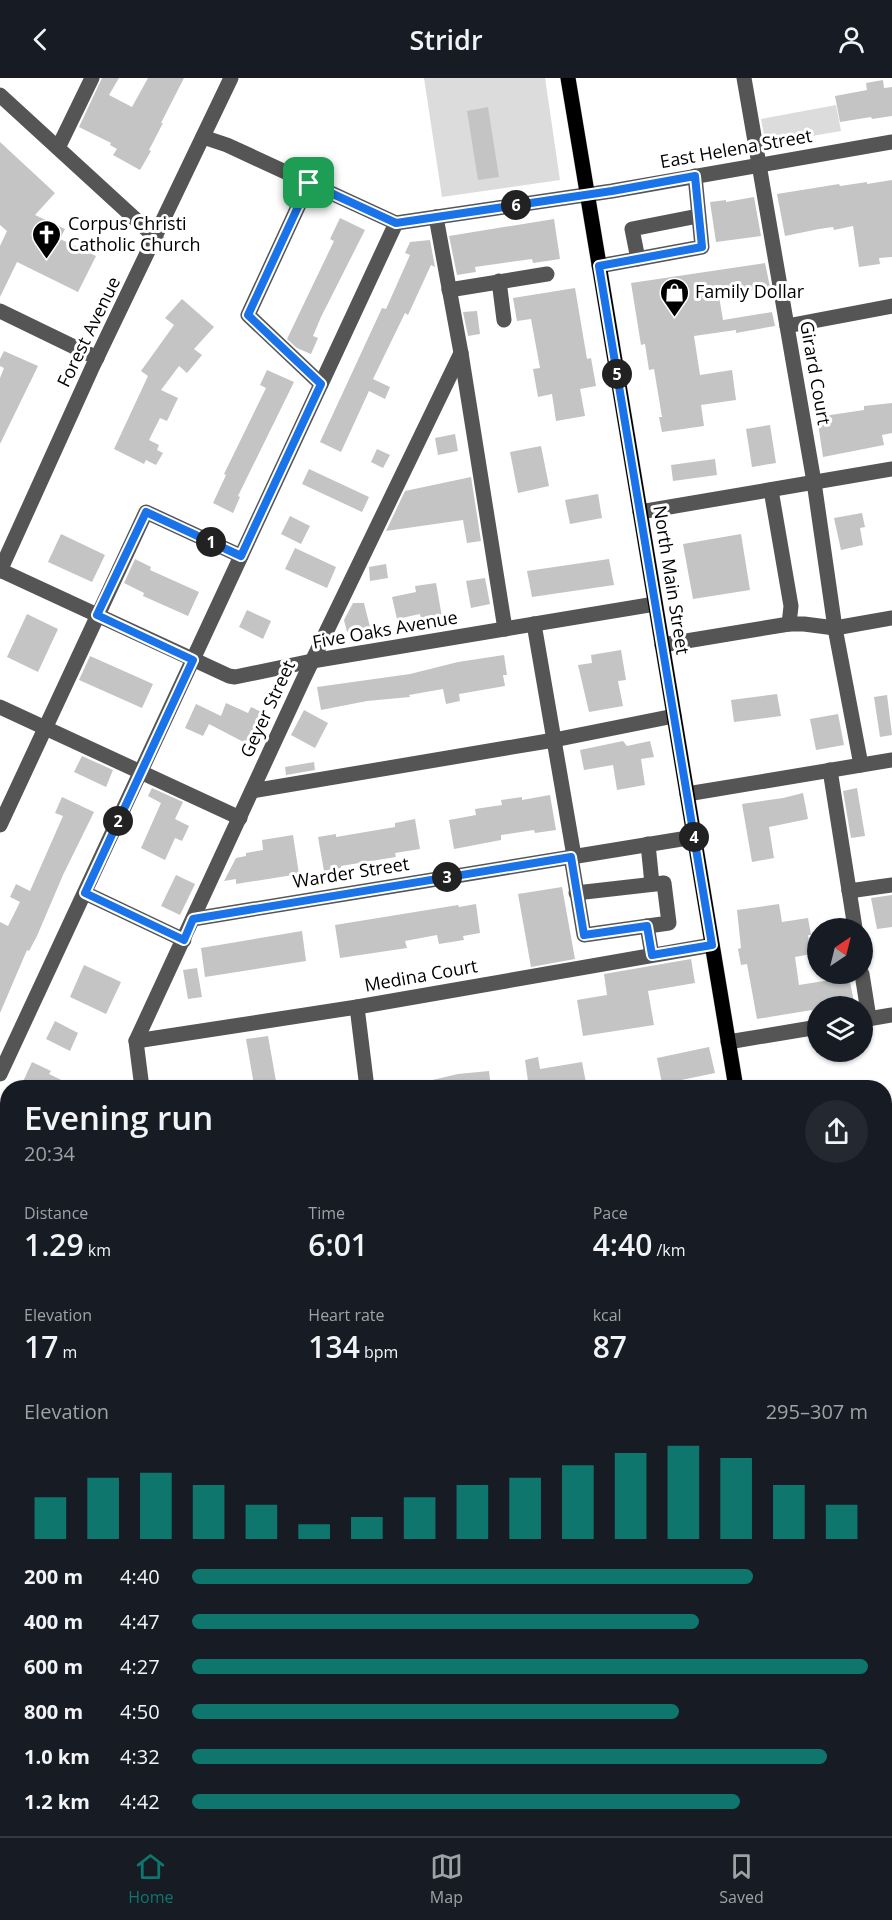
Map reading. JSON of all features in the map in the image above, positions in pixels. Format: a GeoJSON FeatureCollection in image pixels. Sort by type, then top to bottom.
{"type":"FeatureCollection","features":[{"type":"Feature","properties":{"kind":"main road","name":"North Main Street"},"geometry":{"type":"LineString","coordinates":[[568,78],[735,1080]]}},
{"type":"Feature","properties":{"kind":"street"},"geometry":{"type":"LineString","coordinates":[[58,148],[92,78]]}},
{"type":"Feature","properties":{"kind":"street","name":"Forest Avenue"},"geometry":{"type":"LineString","coordinates":[[0,570],[97,358],[231,78]]}},
{"type":"Feature","properties":{"kind":"street","name":"Girard Court"},"geometry":{"type":"LineString","coordinates":[[744,78],[814,482],[835,628],[861,765]]}},
{"type":"Feature","properties":{"kind":"street"},"geometry":{"type":"LineString","coordinates":[[0,95],[156,238]]}},
{"type":"Feature","properties":{"kind":"street"},"geometry":{"type":"LineString","coordinates":[[0,1074],[396,223],[227,145],[203,137]]}},
{"type":"Feature","properties":{"kind":"street","name":"East Helena Street"},"geometry":{"type":"LineString","coordinates":[[396,223],[587,194],[892,142]]}},
{"type":"Feature","properties":{"kind":"street"},"geometry":{"type":"LineString","coordinates":[[599,266],[702,247],[695,176]]}},
{"type":"Feature","properties":{"kind":"street"},"geometry":{"type":"LineString","coordinates":[[309,183],[248,315],[321,384]]}},
{"type":"Feature","properties":{"kind":"street"},"geometry":{"type":"LineString","coordinates":[[638,258],[632,229],[698,216]]}},
{"type":"Feature","properties":{"kind":"street"},"geometry":{"type":"LineString","coordinates":[[436,217],[461,353],[505,629]]}},
{"type":"Feature","properties":{"kind":"street"},"geometry":{"type":"LineString","coordinates":[[449,290],[547,274]]}},
{"type":"Feature","properties":{"kind":"street"},"geometry":{"type":"LineString","coordinates":[[499,281],[504,320]]}},
{"type":"Feature","properties":{"kind":"street"},"geometry":{"type":"LineString","coordinates":[[787,326],[892,306]]}},
{"type":"Feature","properties":{"kind":"street"},"geometry":{"type":"LineString","coordinates":[[0,311],[97,358]]}},
{"type":"Feature","properties":{"kind":"street","name":"Geyer Street"},"geometry":{"type":"LineString","coordinates":[[136,1041],[312,661],[461,353]]}},
{"type":"Feature","properties":{"kind":"street"},"geometry":{"type":"LineString","coordinates":[[640,512],[892,470]]}},
{"type":"Feature","properties":{"kind":"street"},"geometry":{"type":"LineString","coordinates":[[771,490],[791,606],[789,624]]}},
{"type":"Feature","properties":{"kind":"street"},"geometry":{"type":"LineString","coordinates":[[0,825],[146,512],[241,556]]}},
{"type":"Feature","properties":{"kind":"street","name":"Five Oaks Avenue"},"geometry":{"type":"LineString","coordinates":[[0,570],[193,660],[236,677],[312,661],[655,604]]}},
{"type":"Feature","properties":{"kind":"street"},"geometry":{"type":"LineString","coordinates":[[662,645],[789,624],[835,628],[892,618]]}},
{"type":"Feature","properties":{"kind":"street"},"geometry":{"type":"LineString","coordinates":[[534,624],[573,857],[576,893],[584,935],[669,923],[664,883],[576,893]]}},
{"type":"Feature","properties":{"kind":"street"},"geometry":{"type":"LineString","coordinates":[[0,706],[240,818]]}},
{"type":"Feature","properties":{"kind":"street"},"geometry":{"type":"LineString","coordinates":[[252,791],[554,740],[674,716]]}},
{"type":"Feature","properties":{"kind":"street"},"geometry":{"type":"LineString","coordinates":[[687,794],[892,760]]}},
{"type":"Feature","properties":{"kind":"street"},"geometry":{"type":"LineString","coordinates":[[830,770],[853,918]]}},
{"type":"Feature","properties":{"kind":"street","name":"Warder Street"},"geometry":{"type":"LineString","coordinates":[[193,919],[694,837]]}},
{"type":"Feature","properties":{"kind":"street"},"geometry":{"type":"LineString","coordinates":[[648,844],[652,884]]}},
{"type":"Feature","properties":{"kind":"street"},"geometry":{"type":"LineString","coordinates":[[849,891],[892,885]]}},
{"type":"Feature","properties":{"kind":"street"},"geometry":{"type":"LineString","coordinates":[[85,893],[184,940]]}},
{"type":"Feature","properties":{"kind":"street"},"geometry":{"type":"LineString","coordinates":[[647,926],[652,955]]}},
{"type":"Feature","properties":{"kind":"street","name":"Medina Court"},"geometry":{"type":"LineString","coordinates":[[136,1041],[357,1007],[712,945]]}},
{"type":"Feature","properties":{"kind":"street"},"geometry":{"type":"LineString","coordinates":[[357,1007],[366,1080]]}},
{"type":"Feature","properties":{"kind":"street"},"geometry":{"type":"LineString","coordinates":[[873,1018],[892,1015]]}},
{"type":"Feature","properties":{"kind":"street"},"geometry":{"type":"LineString","coordinates":[[728,1042],[807,1029]]}},
{"type":"Feature","properties":{"kind":"street"},"geometry":{"type":"LineString","coordinates":[[136,1041],[141,1080]]}},
{"type":"Feature","properties":{"kind":"shaded area"},"geometry":{"type":"Polygon","coordinates":[[[424,78],[545,78],[560,180],[442,197],[424,78]]]}},
{"type":"Feature","properties":{"kind":"shaded area"},"geometry":{"type":"Polygon","coordinates":[[[836,105],[841,131],[766,144],[761,119],[836,105]]]}},
{"type":"Feature","properties":{"kind":"building"},"geometry":{"type":"Polygon","coordinates":[[[102,78],[119,78],[109,95],[132,107],[148,78],[184,78],[140,170],[113,155],[117,149],[110,145],[111,143],[79,127],[102,78]]]}},
{"type":"Feature","properties":{"kind":"building"},"geometry":{"type":"Polygon","coordinates":[[[883,80],[884,88],[892,87],[892,116],[840,122],[835,96],[867,90],[866,83],[883,80]]]}},
{"type":"Feature","properties":{"kind":"building"},"geometry":{"type":"Polygon","coordinates":[[[488,107],[499,177],[478,180],[467,111],[488,107]]]}},
{"type":"Feature","properties":{"kind":"building"},"geometry":{"type":"Polygon","coordinates":[[[0,142],[55,193],[35,215],[65,229],[60,239],[96,256],[78,292],[17,262],[0,297],[0,246],[7,231],[0,225],[0,142]]]}},
{"type":"Feature","properties":{"kind":"building"},"geometry":{"type":"Polygon","coordinates":[[[892,180],[892,257],[879,258],[880,264],[859,267],[853,226],[834,230],[833,227],[819,229],[785,236],[777,194],[839,184],[840,186],[867,182],[867,184],[892,180]]]}},
{"type":"Feature","properties":{"kind":"building"},"geometry":{"type":"Polygon","coordinates":[[[754,197],[761,236],[716,242],[710,202],[726,200],[726,202],[754,197]]]}},
{"type":"Feature","properties":{"kind":"building"},"geometry":{"type":"Polygon","coordinates":[[[340,218],[365,230],[321,317],[313,336],[318,338],[311,354],[297,348],[287,339],[334,241],[330,239],[340,218]]]}},
{"type":"Feature","properties":{"kind":"building"},"geometry":{"type":"Polygon","coordinates":[[[554,219],[560,259],[533,263],[532,259],[475,267],[476,272],[457,275],[449,236],[554,219]]]}},
{"type":"Feature","properties":{"kind":"building"},"geometry":{"type":"Polygon","coordinates":[[[430,240],[435,267],[431,265],[408,315],[405,313],[373,379],[390,387],[385,399],[369,391],[341,452],[320,442],[382,308],[386,309],[410,255],[405,253],[410,242],[430,240]]]}},
{"type":"Feature","properties":{"kind":"building"},"geometry":{"type":"Polygon","coordinates":[[[765,263],[770,287],[719,296],[723,320],[772,312],[775,326],[736,333],[736,330],[694,336],[700,375],[732,370],[736,400],[701,405],[704,426],[662,432],[659,417],[662,417],[654,369],[649,370],[645,344],[641,345],[631,283],[765,263]]]}},
{"type":"Feature","properties":{"kind":"building"},"geometry":{"type":"Polygon","coordinates":[[[575,288],[587,359],[591,358],[596,386],[580,389],[585,416],[556,421],[552,394],[538,397],[533,369],[540,368],[531,319],[517,321],[513,298],[575,288]]]}},
{"type":"Feature","properties":{"kind":"building"},"geometry":{"type":"Polygon","coordinates":[[[182,299],[214,327],[194,349],[202,355],[187,373],[179,366],[161,390],[178,398],[167,421],[160,418],[149,440],[159,445],[157,450],[163,453],[156,465],[146,460],[144,464],[114,449],[148,376],[141,371],[174,325],[165,318],[182,299]]]}},
{"type":"Feature","properties":{"kind":"building"},"geometry":{"type":"Polygon","coordinates":[[[477,311],[480,334],[468,336],[463,312],[477,311]]]}},
{"type":"Feature","properties":{"kind":"building"},"geometry":{"type":"Polygon","coordinates":[[[4,351],[38,366],[0,444],[0,378],[4,368],[0,366],[0,359],[4,351]]]}},
{"type":"Feature","properties":{"kind":"building"},"geometry":{"type":"Polygon","coordinates":[[[267,370],[294,382],[238,496],[240,497],[233,513],[213,503],[226,475],[224,474],[266,388],[260,385],[267,370]]]}},
{"type":"Feature","properties":{"kind":"building"},"geometry":{"type":"Polygon","coordinates":[[[892,403],[892,433],[882,435],[884,445],[823,457],[817,417],[864,410],[864,406],[892,403]]]}},
{"type":"Feature","properties":{"kind":"building"},"geometry":{"type":"Polygon","coordinates":[[[770,425],[776,463],[752,467],[746,429],[770,425]]]}},
{"type":"Feature","properties":{"kind":"building"},"geometry":{"type":"Polygon","coordinates":[[[455,434],[458,451],[438,455],[435,438],[455,434]]]}},
{"type":"Feature","properties":{"kind":"building"},"geometry":{"type":"Polygon","coordinates":[[[541,446],[549,486],[518,493],[510,452],[541,446]]]}},
{"type":"Feature","properties":{"kind":"building"},"geometry":{"type":"Polygon","coordinates":[[[377,449],[390,455],[383,468],[371,462],[377,449]]]}},
{"type":"Feature","properties":{"kind":"building"},"geometry":{"type":"Polygon","coordinates":[[[715,459],[717,475],[673,481],[671,465],[715,459]]]}},
{"type":"Feature","properties":{"kind":"building"},"geometry":{"type":"Polygon","coordinates":[[[309,469],[369,497],[362,512],[302,484],[309,469]]]}},
{"type":"Feature","properties":{"kind":"building"},"geometry":{"type":"Polygon","coordinates":[[[471,477],[481,541],[467,543],[463,520],[386,531],[405,491],[471,477]]]}},
{"type":"Feature","properties":{"kind":"building"},"geometry":{"type":"Polygon","coordinates":[[[598,494],[602,518],[570,524],[565,500],[598,494]]]}},
{"type":"Feature","properties":{"kind":"building"},"geometry":{"type":"Polygon","coordinates":[[[862,513],[865,527],[860,528],[863,545],[841,550],[834,518],[862,513]]]}},
{"type":"Feature","properties":{"kind":"building"},"geometry":{"type":"Polygon","coordinates":[[[290,516],[310,526],[301,544],[281,534],[290,516]]]}},
{"type":"Feature","properties":{"kind":"building"},"geometry":{"type":"Polygon","coordinates":[[[61,534],[105,555],[92,582],[48,562],[61,534]]]}},
{"type":"Feature","properties":{"kind":"building"},"geometry":{"type":"Polygon","coordinates":[[[741,534],[750,590],[693,599],[683,544],[741,534]]]}},
{"type":"Feature","properties":{"kind":"building"},"geometry":{"type":"Polygon","coordinates":[[[295,548],[336,567],[327,588],[285,569],[295,548]]]}},
{"type":"Feature","properties":{"kind":"building"},"geometry":{"type":"Polygon","coordinates":[[[135,559],[151,567],[150,570],[199,592],[188,616],[143,596],[144,593],[124,583],[135,559]]]}},
{"type":"Feature","properties":{"kind":"building"},"geometry":{"type":"Polygon","coordinates":[[[609,559],[614,585],[532,597],[527,571],[609,559]]]}},
{"type":"Feature","properties":{"kind":"building"},"geometry":{"type":"Polygon","coordinates":[[[386,564],[388,578],[370,581],[369,567],[386,564]]]}},
{"type":"Feature","properties":{"kind":"building"},"geometry":{"type":"Polygon","coordinates":[[[485,578],[490,604],[471,608],[466,581],[485,578]]]}},
{"type":"Feature","properties":{"kind":"building"},"geometry":{"type":"Polygon","coordinates":[[[436,583],[442,617],[421,620],[420,614],[397,619],[392,597],[416,592],[415,586],[436,583]]]}},
{"type":"Feature","properties":{"kind":"building"},"geometry":{"type":"Polygon","coordinates":[[[353,603],[364,603],[370,627],[347,632],[344,620],[353,603]]]}},
{"type":"Feature","properties":{"kind":"building"},"geometry":{"type":"Polygon","coordinates":[[[247,610],[271,621],[263,639],[239,627],[247,610]]]}},
{"type":"Feature","properties":{"kind":"building"},"geometry":{"type":"Polygon","coordinates":[[[27,614],[58,629],[38,672],[7,657],[27,614]]]}},
{"type":"Feature","properties":{"kind":"building"},"geometry":{"type":"Polygon","coordinates":[[[621,650],[626,680],[618,681],[623,706],[589,712],[578,665],[592,663],[591,655],[621,650]]]}},
{"type":"Feature","properties":{"kind":"building"},"geometry":{"type":"Polygon","coordinates":[[[504,655],[507,675],[503,675],[505,686],[459,694],[460,701],[446,704],[443,689],[409,695],[410,697],[367,701],[321,710],[317,687],[410,674],[458,662],[504,655]]]}},
{"type":"Feature","properties":{"kind":"building"},"geometry":{"type":"Polygon","coordinates":[[[90,656],[153,684],[142,708],[79,680],[90,656]]]}},
{"type":"Feature","properties":{"kind":"building"},"geometry":{"type":"Polygon","coordinates":[[[777,694],[781,716],[734,722],[731,700],[777,694]]]}},
{"type":"Feature","properties":{"kind":"building"},"geometry":{"type":"Polygon","coordinates":[[[887,695],[892,735],[880,737],[874,697],[887,695]]]}},
{"type":"Feature","properties":{"kind":"building"},"geometry":{"type":"Polygon","coordinates":[[[226,703],[248,713],[251,707],[270,716],[255,748],[209,724],[203,736],[185,728],[196,704],[221,716],[226,703]]]}},
{"type":"Feature","properties":{"kind":"building"},"geometry":{"type":"Polygon","coordinates":[[[304,710],[328,723],[315,748],[291,735],[304,710]]]}},
{"type":"Feature","properties":{"kind":"building"},"geometry":{"type":"Polygon","coordinates":[[[838,714],[844,745],[816,750],[810,719],[838,714]]]}},
{"type":"Feature","properties":{"kind":"building"},"geometry":{"type":"Polygon","coordinates":[[[623,741],[627,746],[650,741],[654,757],[641,759],[645,785],[617,790],[613,765],[584,770],[580,750],[623,741]]]}},
{"type":"Feature","properties":{"kind":"building"},"geometry":{"type":"Polygon","coordinates":[[[82,756],[113,770],[106,787],[74,772],[82,756]]]}},
{"type":"Feature","properties":{"kind":"building"},"geometry":{"type":"Polygon","coordinates":[[[314,762],[315,770],[286,775],[285,767],[314,762]]]}},
{"type":"Feature","properties":{"kind":"building"},"geometry":{"type":"Polygon","coordinates":[[[152,788],[183,802],[175,819],[189,826],[182,841],[175,838],[165,860],[141,848],[161,803],[148,796],[152,788]]]}},
{"type":"Feature","properties":{"kind":"building"},"geometry":{"type":"Polygon","coordinates":[[[857,788],[865,836],[851,838],[843,791],[857,788]]]}},
{"type":"Feature","properties":{"kind":"building"},"geometry":{"type":"Polygon","coordinates":[[[803,793],[808,819],[769,827],[774,858],[752,862],[742,804],[803,793]]]}},
{"type":"Feature","properties":{"kind":"building"},"geometry":{"type":"Polygon","coordinates":[[[550,795],[556,830],[535,833],[534,830],[501,835],[501,840],[454,849],[449,820],[476,815],[475,809],[502,805],[501,800],[522,797],[522,800],[550,795]]]}},
{"type":"Feature","properties":{"kind":"building"},"geometry":{"type":"Polygon","coordinates":[[[62,797],[94,812],[63,875],[37,936],[29,951],[27,950],[0,1013],[0,922],[8,926],[20,902],[10,897],[16,884],[30,891],[63,816],[55,813],[62,797]]]}},
{"type":"Feature","properties":{"kind":"building"},"geometry":{"type":"Polygon","coordinates":[[[415,819],[420,849],[395,853],[396,857],[324,871],[318,837],[336,834],[336,837],[395,827],[395,823],[415,819]]]}},
{"type":"Feature","properties":{"kind":"building"},"geometry":{"type":"Polygon","coordinates":[[[293,835],[299,874],[236,884],[236,879],[224,881],[236,858],[246,856],[246,853],[263,850],[262,840],[293,835]]]}},
{"type":"Feature","properties":{"kind":"building"},"geometry":{"type":"Polygon","coordinates":[[[176,875],[195,884],[180,915],[161,906],[176,875]]]}},
{"type":"Feature","properties":{"kind":"building"},"geometry":{"type":"Polygon","coordinates":[[[562,887],[575,959],[531,967],[518,894],[562,887]]]}},
{"type":"Feature","properties":{"kind":"building"},"geometry":{"type":"Polygon","coordinates":[[[892,895],[892,927],[877,929],[871,898],[892,895]]]}},
{"type":"Feature","properties":{"kind":"building"},"geometry":{"type":"Polygon","coordinates":[[[476,904],[480,933],[463,936],[464,940],[439,944],[437,935],[405,941],[407,948],[340,958],[335,925],[476,904]]]}},
{"type":"Feature","properties":{"kind":"building"},"geometry":{"type":"Polygon","coordinates":[[[779,904],[782,922],[807,918],[807,955],[795,957],[799,985],[850,984],[853,996],[807,996],[807,1011],[757,1019],[747,964],[741,965],[738,949],[741,948],[737,910],[779,904]]]}},
{"type":"Feature","properties":{"kind":"building"},"geometry":{"type":"Polygon","coordinates":[[[302,931],[306,961],[205,977],[201,948],[302,931]]]}},
{"type":"Feature","properties":{"kind":"building"},"geometry":{"type":"Polygon","coordinates":[[[691,959],[695,983],[648,991],[654,1025],[583,1036],[577,1000],[607,995],[604,974],[691,959]]]}},
{"type":"Feature","properties":{"kind":"building"},"geometry":{"type":"Polygon","coordinates":[[[84,965],[121,982],[106,1014],[70,997],[84,965]]]}},
{"type":"Feature","properties":{"kind":"building"},"geometry":{"type":"Polygon","coordinates":[[[197,968],[202,997],[188,999],[183,970],[197,968]]]}},
{"type":"Feature","properties":{"kind":"building"},"geometry":{"type":"Polygon","coordinates":[[[55,1021],[78,1033],[70,1051],[46,1039],[55,1021]]]}},
{"type":"Feature","properties":{"kind":"building"},"geometry":{"type":"Polygon","coordinates":[[[268,1036],[276,1080],[253,1080],[246,1039],[268,1036]]]}},
{"type":"Feature","properties":{"kind":"building"},"geometry":{"type":"Polygon","coordinates":[[[709,1047],[715,1073],[681,1080],[661,1080],[657,1058],[709,1047]]]}},
{"type":"Feature","properties":{"kind":"building"},"geometry":{"type":"Polygon","coordinates":[[[538,1057],[540,1069],[582,1062],[585,1080],[528,1080],[525,1060],[538,1057]]]}},
{"type":"Feature","properties":{"kind":"building"},"geometry":{"type":"Polygon","coordinates":[[[32,1062],[51,1071],[49,1074],[61,1080],[24,1080],[32,1062]]]}},
{"type":"Feature","properties":{"kind":"building"},"geometry":{"type":"Polygon","coordinates":[[[489,1071],[490,1080],[432,1080],[458,1074],[489,1071]]]}},
{"type":"Feature","properties":{"kind":"place","name":"Corpus Christi Catholic Church"},"geometry":{"type":"Point","coordinates":[47,260]}},
{"type":"Feature","properties":{"kind":"place","name":"Family Dollar"},"geometry":{"type":"Point","coordinates":[674,318]}},
{"type":"Feature","properties":{"kind":"route"},"geometry":{"type":"LineString","coordinates":[[695,176],[702,247],[599,266],[712,945],[652,955],[647,926],[584,935],[571,857],[193,919],[184,940],[85,893],[193,660],[97,615],[146,512],[241,556],[321,384],[248,315],[309,183],[396,223],[612,191],[695,176]]}}]}
